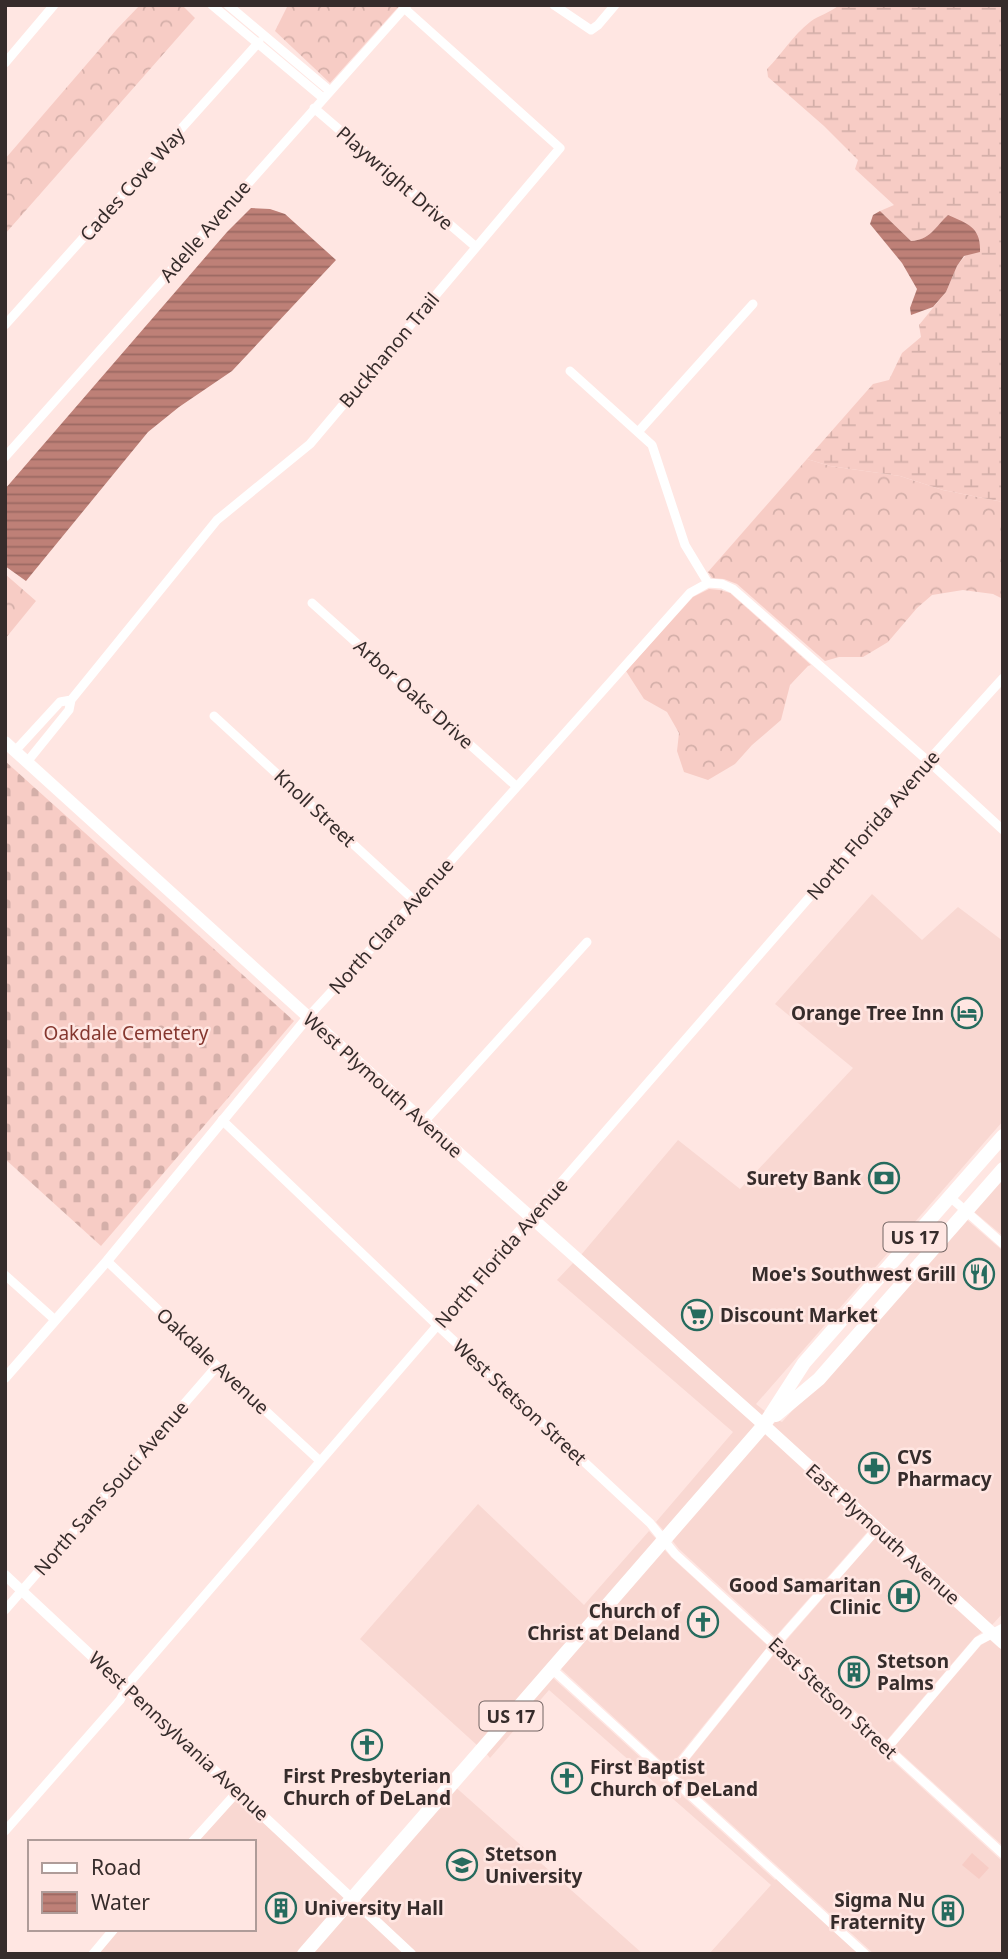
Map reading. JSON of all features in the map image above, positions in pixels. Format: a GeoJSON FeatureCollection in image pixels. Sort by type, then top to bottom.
{"type":"FeatureCollection","features":[{"type":"Feature","properties":{"kind":"main road","name":"West Plymouth Avenue"},"geometry":{"type":"LineString","coordinates":[[10,747],[764,1425]]}},
{"type":"Feature","properties":{"kind":"main road","name":"US 17"},"geometry":{"type":"LineString","coordinates":[[304,1954],[764,1425],[804,1363],[1003,1136]]}},
{"type":"Feature","properties":{"kind":"main road","name":"US 17"},"geometry":{"type":"LineString","coordinates":[[764,1425],[819,1379],[1003,1169]]}},
{"type":"Feature","properties":{"kind":"main road","name":"East Plymouth Avenue"},"geometry":{"type":"LineString","coordinates":[[764,1425],[877,1529],[997,1630],[1003,1643]]}},
{"type":"Feature","properties":{"kind":"street"},"geometry":{"type":"LineString","coordinates":[[5,63],[54,5]]}},
{"type":"Feature","properties":{"kind":"street"},"geometry":{"type":"LineString","coordinates":[[212,5],[327,94]]}},
{"type":"Feature","properties":{"kind":"street"},"geometry":{"type":"LineString","coordinates":[[228,5],[327,94]]}},
{"type":"Feature","properties":{"kind":"street"},"geometry":{"type":"LineString","coordinates":[[554,5],[591,30],[615,5]]}},
{"type":"Feature","properties":{"kind":"street","name":"Adelle Avenue"},"geometry":{"type":"LineString","coordinates":[[5,457],[405,6]]}},
{"type":"Feature","properties":{"kind":"street","name":"Buckhanon Trail"},"geometry":{"type":"LineString","coordinates":[[27,762],[69,710],[71,700],[217,520],[310,444],[560,148],[405,6]]}},
{"type":"Feature","properties":{"kind":"street","name":"Cades Cove Way"},"geometry":{"type":"LineString","coordinates":[[5,325],[259,42]]}},
{"type":"Feature","properties":{"kind":"street","name":"Playwright Drive"},"geometry":{"type":"LineString","coordinates":[[314,108],[476,247]]}},
{"type":"Feature","properties":{"kind":"street"},"geometry":{"type":"LineString","coordinates":[[638,432],[753,304]]}},
{"type":"Feature","properties":{"kind":"street"},"geometry":{"type":"LineString","coordinates":[[570,371],[652,445],[685,545],[708,583],[722,584],[733,589],[1003,830]]}},
{"type":"Feature","properties":{"kind":"street","name":"North Clara Avenue"},"geometry":{"type":"LineString","coordinates":[[5,1378],[107,1261],[308,1017],[690,593],[708,583]]}},
{"type":"Feature","properties":{"kind":"street","name":"Arbor Oaks Drive"},"geometry":{"type":"LineString","coordinates":[[312,603],[516,786]]}},
{"type":"Feature","properties":{"kind":"street","name":"North Florida Avenue"},"geometry":{"type":"LineString","coordinates":[[5,1831],[530,1217],[1003,678]]}},
{"type":"Feature","properties":{"kind":"street","name":"Buckhanon Trail"},"geometry":{"type":"LineString","coordinates":[[10,747],[60,702],[71,700]]}},
{"type":"Feature","properties":{"kind":"street","name":"Knoll Street"},"geometry":{"type":"LineString","coordinates":[[214,716],[415,901]]}},
{"type":"Feature","properties":{"kind":"street"},"geometry":{"type":"LineString","coordinates":[[424,1122],[587,942]]}},
{"type":"Feature","properties":{"kind":"street","name":"West Stetson Street"},"geometry":{"type":"LineString","coordinates":[[222,1120],[650,1523],[664,1540]]}},
{"type":"Feature","properties":{"kind":"street"},"geometry":{"type":"LineString","coordinates":[[950,1197],[1003,1244]]}},
{"type":"Feature","properties":{"kind":"street","name":"Oakdale Avenue"},"geometry":{"type":"LineString","coordinates":[[107,1261],[320,1461]]}},
{"type":"Feature","properties":{"kind":"street"},"geometry":{"type":"LineString","coordinates":[[5,1275],[54,1319]]}},
{"type":"Feature","properties":{"kind":"street","name":"North Sans Souci Avenue"},"geometry":{"type":"LineString","coordinates":[[5,1609],[217,1366]]}},
{"type":"Feature","properties":{"kind":"street"},"geometry":{"type":"LineString","coordinates":[[670,1776],[775,1645],[877,1529]]}},
{"type":"Feature","properties":{"kind":"street","name":"East Stetson Street"},"geometry":{"type":"LineString","coordinates":[[664,1540],[675,1554],[1003,1854]]}},
{"type":"Feature","properties":{"kind":"street","name":"West Pennsylvania Avenue"},"geometry":{"type":"LineString","coordinates":[[5,1575],[411,1954]]}},
{"type":"Feature","properties":{"kind":"street"},"geometry":{"type":"LineString","coordinates":[[887,1748],[978,1641],[997,1630]]}},
{"type":"Feature","properties":{"kind":"street"},"geometry":{"type":"LineString","coordinates":[[552,1669],[865,1954]]}},
{"type":"Feature","properties":{"kind":"street"},"geometry":{"type":"LineString","coordinates":[[194,1840],[238,1791]]}},
{"type":"Feature","properties":{"kind":"street"},"geometry":{"type":"LineString","coordinates":[[93,1954],[112,1931]]}},
{"type":"Feature","properties":{"kind":"shaded area"},"geometry":{"type":"Polygon","coordinates":[[[872,894],[922,940],[958,907],[1003,941],[1003,1121],[756,1404],[766,1412],[763,1416],[581,1255],[678,1140],[740,1189],[853,1068],[775,1004],[872,894]]]}},
{"type":"Feature","properties":{"kind":"shaded area"},"geometry":{"type":"Polygon","coordinates":[[[1003,1177],[1003,1236],[973,1211],[1003,1177]]]}},
{"type":"Feature","properties":{"kind":"shaded area"},"geometry":{"type":"Polygon","coordinates":[[[966,1219],[1003,1251],[1003,1613],[992,1625],[772,1425],[778,1420],[782,1422],[966,1219]]]}},
{"type":"Feature","properties":{"kind":"shaded area"},"geometry":{"type":"Polygon","coordinates":[[[573,1263],[756,1426],[664,1531],[656,1522],[733,1432],[557,1280],[573,1263]]]}},
{"type":"Feature","properties":{"kind":"shaded area"},"geometry":{"type":"Polygon","coordinates":[[[764,1433],[869,1530],[775,1637],[671,1539],[764,1433]]]}},
{"type":"Feature","properties":{"kind":"shaded area"},"geometry":{"type":"Polygon","coordinates":[[[478,1504],[584,1605],[649,1531],[657,1540],[478,1746],[360,1639],[478,1504]]]}},
{"type":"Feature","properties":{"kind":"shaded area"},"geometry":{"type":"Polygon","coordinates":[[[876,1537],[982,1632],[887,1740],[783,1644],[876,1537]]]}},
{"type":"Feature","properties":{"kind":"shaded area"},"geometry":{"type":"Polygon","coordinates":[[[663,1548],[768,1646],[669,1768],[560,1668],[663,1548]]]}},
{"type":"Feature","properties":{"kind":"shaded area"},"geometry":{"type":"Polygon","coordinates":[[[990,1640],[1003,1651],[1003,1846],[894,1747],[981,1645],[990,1640]]]}},
{"type":"Feature","properties":{"kind":"shaded area"},"geometry":{"type":"Polygon","coordinates":[[[775,1653],[1003,1862],[1003,1954],[874,1954],[677,1775],[775,1653]]]}},
{"type":"Feature","properties":{"kind":"shaded area"},"geometry":{"type":"Polygon","coordinates":[[[552,1677],[775,1880],[780,1876],[865,1954],[709,1954],[771,1885],[549,1690],[490,1758],[486,1753],[552,1677]]]}},
{"type":"Feature","properties":{"kind":"shaded area","name":"Stetson University"},"geometry":{"type":"Polygon","coordinates":[[[452,1784],[643,1954],[96,1954],[116,1931],[256,1931],[256,1840],[194,1840],[238,1791],[352,1898],[452,1784]]]}},
{"type":"Feature","properties":{"kind":"green space"},"geometry":{"type":"Polygon","coordinates":[[[140,5],[182,5],[195,18],[5,234],[5,159],[140,5]]]}},
{"type":"Feature","properties":{"kind":"green space"},"geometry":{"type":"Polygon","coordinates":[[[288,5],[400,5],[330,83],[275,31],[288,5]]]}},
{"type":"Feature","properties":{"kind":"green space"},"geometry":{"type":"Polygon","coordinates":[[[839,5],[1003,5],[1003,502],[943,490],[900,476],[830,466],[807,459],[873,384],[889,380],[902,353],[921,337],[919,325],[946,292],[957,266],[965,256],[972,253],[948,215],[928,235],[911,241],[880,211],[894,205],[855,169],[858,160],[768,77],[767,69],[798,33],[813,20],[839,5]]]}},
{"type":"Feature","properties":{"kind":"green space"},"geometry":{"type":"Polygon","coordinates":[[[807,459],[830,466],[900,476],[943,490],[1003,502],[1003,599],[993,594],[963,590],[932,595],[888,642],[863,657],[839,657],[825,661],[737,584],[712,578],[708,572],[807,459]]]}},
{"type":"Feature","properties":{"kind":"green space"},"geometry":{"type":"Polygon","coordinates":[[[5,574],[36,601],[5,639],[5,574]]]}},
{"type":"Feature","properties":{"kind":"green space"},"geometry":{"type":"Polygon","coordinates":[[[709,589],[730,593],[811,665],[790,685],[781,720],[735,764],[708,780],[684,772],[677,751],[679,733],[667,712],[644,699],[626,671],[693,597],[709,589]]]}},
{"type":"Feature","properties":{"kind":"green space","name":"Oakdale Cemetery"},"geometry":{"type":"Polygon","coordinates":[[[5,761],[294,1021],[101,1246],[5,1159],[5,761]]]}},
{"type":"Feature","properties":{"kind":"green space"},"geometry":{"type":"Polygon","coordinates":[[[972,1853],[989,1868],[979,1879],[962,1865],[972,1853]]]}},
{"type":"Feature","properties":{"kind":"water"},"geometry":{"type":"Polygon","coordinates":[[[251,208],[270,209],[285,214],[336,260],[232,371],[148,432],[26,581],[5,566],[5,489],[227,232],[251,208]]]}},
{"type":"Feature","properties":{"kind":"water"},"geometry":{"type":"Polygon","coordinates":[[[880,211],[911,241],[928,235],[948,215],[967,224],[976,232],[980,252],[964,256],[946,292],[933,307],[911,315],[910,308],[917,289],[902,263],[870,224],[873,215],[880,211]]]}},
{"type":"Feature","properties":{"kind":"place","name":"Orange Tree Inn"},"geometry":{"type":"Point","coordinates":[967,1013]}},
{"type":"Feature","properties":{"kind":"place","name":"Surety Bank"},"geometry":{"type":"Point","coordinates":[884,1178]}},
{"type":"Feature","properties":{"kind":"place","name":"Moe's Southwest Grill"},"geometry":{"type":"Point","coordinates":[979,1274]}},
{"type":"Feature","properties":{"kind":"place","name":"Discount Market"},"geometry":{"type":"Point","coordinates":[697,1315]}},
{"type":"Feature","properties":{"kind":"place","name":"CVS Pharmacy"},"geometry":{"type":"Point","coordinates":[874,1468]}},
{"type":"Feature","properties":{"kind":"place","name":"Good Samaritan Clinic"},"geometry":{"type":"Point","coordinates":[904,1596]}},
{"type":"Feature","properties":{"kind":"place","name":"Church of Christ at Deland"},"geometry":{"type":"Point","coordinates":[703,1622]}},
{"type":"Feature","properties":{"kind":"place","name":"Stetson Palms"},"geometry":{"type":"Point","coordinates":[854,1672]}},
{"type":"Feature","properties":{"kind":"place","name":"First Presbyterian Church of DeLand"},"geometry":{"type":"Point","coordinates":[367,1745]}},
{"type":"Feature","properties":{"kind":"place","name":"First Baptist Church of DeLand"},"geometry":{"type":"Point","coordinates":[567,1778]}},
{"type":"Feature","properties":{"kind":"place","name":"Stetson University"},"geometry":{"type":"Point","coordinates":[462,1865]}},
{"type":"Feature","properties":{"kind":"place","name":"University Hall"},"geometry":{"type":"Point","coordinates":[281,1908]}},
{"type":"Feature","properties":{"kind":"place","name":"Sigma Nu Fraternity"},"geometry":{"type":"Point","coordinates":[948,1911]}}]}
